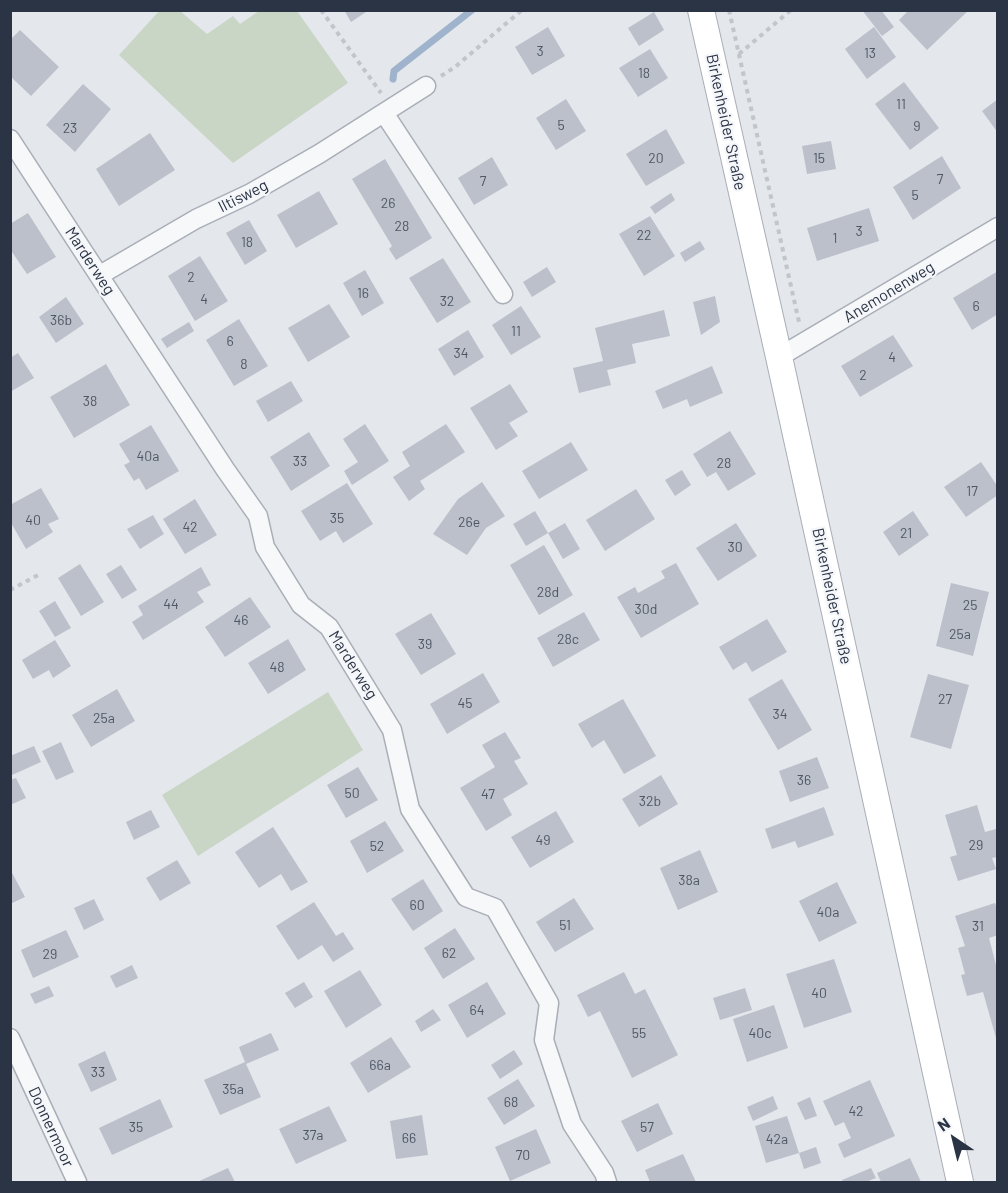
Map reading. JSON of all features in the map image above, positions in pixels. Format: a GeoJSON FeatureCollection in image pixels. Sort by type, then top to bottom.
{"type":"FeatureCollection","features":[{"type":"Feature","properties":{"kind":"street","name":"Birkenheider Straße"},"geometry":{"type":"LineString","coordinates":[[701,10],[960,1182]]}},
{"type":"Feature","properties":{"kind":"street","name":"Iltisweg"},"geometry":{"type":"LineString","coordinates":[[100,275],[196,219],[249,194],[426,86]]}},
{"type":"Feature","properties":{"kind":"street"},"geometry":{"type":"LineString","coordinates":[[388,111],[503,294]]}},
{"type":"Feature","properties":{"kind":"street","name":"Marderweg"},"geometry":{"type":"LineString","coordinates":[[10,139],[258,516],[265,547],[301,605],[329,627],[392,730],[410,809],[466,897],[495,908],[549,1004],[544,1040],[572,1124],[604,1173],[607,1182]]}},
{"type":"Feature","properties":{"kind":"street","name":"Anemonenweg"},"geometry":{"type":"LineString","coordinates":[[779,357],[998,227]]}},
{"type":"Feature","properties":{"kind":"street","name":"Donnermoor"},"geometry":{"type":"LineString","coordinates":[[10,1038],[77,1182]]}},
{"type":"Feature","properties":{"kind":"path"},"geometry":{"type":"LineString","coordinates":[[321,10],[388,111]]}},
{"type":"Feature","properties":{"kind":"path"},"geometry":{"type":"LineString","coordinates":[[426,86],[455,67],[522,10]]}},
{"type":"Feature","properties":{"kind":"path"},"geometry":{"type":"LineString","coordinates":[[739,54],[791,10]]}},
{"type":"Feature","properties":{"kind":"path"},"geometry":{"type":"LineString","coordinates":[[10,590],[40,573]]}},
{"type":"Feature","properties":{"kind":"green space"},"geometry":{"type":"Polygon","coordinates":[[[160,10],[180,11],[207,34],[233,16],[240,24],[259,11],[297,11],[348,83],[233,163],[119,55],[160,10]]]}},
{"type":"Feature","properties":{"kind":"green space"},"geometry":{"type":"Polygon","coordinates":[[[328,692],[363,750],[198,856],[162,795],[328,692]]]}},
{"type":"Feature","properties":{"kind":"building"},"geometry":{"type":"Polygon","coordinates":[[[344,10],[369,10],[351,22],[344,10]]]}},
{"type":"Feature","properties":{"kind":"building"},"geometry":{"type":"Polygon","coordinates":[[[862,10],[881,10],[894,27],[882,36],[862,10]]]}},
{"type":"Feature","properties":{"kind":"building"},"geometry":{"type":"Polygon","coordinates":[[[909,10],[969,10],[927,50],[899,20],[909,10]]]}},
{"type":"Feature","properties":{"kind":"building"},"geometry":{"type":"Polygon","coordinates":[[[654,12],[664,30],[639,46],[628,28],[654,12]]]}},
{"type":"Feature","properties":{"kind":"building"},"geometry":{"type":"Polygon","coordinates":[[[548,27],[565,56],[532,75],[515,47],[548,27]]]}},
{"type":"Feature","properties":{"kind":"building"},"geometry":{"type":"Polygon","coordinates":[[[874,27],[896,57],[867,79],[845,49],[874,27]]]}},
{"type":"Feature","properties":{"kind":"building"},"geometry":{"type":"Polygon","coordinates":[[[20,30],[59,67],[31,96],[10,76],[10,40],[20,30]]]}},
{"type":"Feature","properties":{"kind":"building"},"geometry":{"type":"Polygon","coordinates":[[[650,49],[668,78],[638,97],[619,68],[650,49]]]}},
{"type":"Feature","properties":{"kind":"building"},"geometry":{"type":"Polygon","coordinates":[[[904,82],[939,128],[910,150],[875,104],[904,82]]]}},
{"type":"Feature","properties":{"kind":"building"},"geometry":{"type":"Polygon","coordinates":[[[83,84],[111,109],[75,152],[46,125],[83,84]]]}},
{"type":"Feature","properties":{"kind":"building"},"geometry":{"type":"Polygon","coordinates":[[[566,99],[586,131],[556,150],[536,118],[566,99]]]}},
{"type":"Feature","properties":{"kind":"building"},"geometry":{"type":"Polygon","coordinates":[[[998,99],[998,133],[982,111],[998,99]]]}},
{"type":"Feature","properties":{"kind":"building"},"geometry":{"type":"Polygon","coordinates":[[[666,129],[685,163],[646,186],[626,154],[666,129]]]}},
{"type":"Feature","properties":{"kind":"building"},"geometry":{"type":"Polygon","coordinates":[[[150,133],[175,170],[119,206],[96,169],[150,133]]]}},
{"type":"Feature","properties":{"kind":"building"},"geometry":{"type":"Polygon","coordinates":[[[831,141],[836,169],[807,174],[802,146],[831,141]]]}},
{"type":"Feature","properties":{"kind":"building"},"geometry":{"type":"Polygon","coordinates":[[[942,156],[961,188],[913,220],[893,187],[942,156]]]}},
{"type":"Feature","properties":{"kind":"building"},"geometry":{"type":"Polygon","coordinates":[[[492,157],[508,185],[474,205],[458,178],[492,157]]]}},
{"type":"Feature","properties":{"kind":"building"},"geometry":{"type":"Polygon","coordinates":[[[385,159],[432,238],[396,260],[389,249],[392,246],[352,179],[385,159]]]}},
{"type":"Feature","properties":{"kind":"building"},"geometry":{"type":"Polygon","coordinates":[[[319,191],[338,224],[296,248],[277,215],[319,191]]]}},
{"type":"Feature","properties":{"kind":"building"},"geometry":{"type":"Polygon","coordinates":[[[671,193],[675,200],[655,214],[650,207],[671,193]]]}},
{"type":"Feature","properties":{"kind":"building"},"geometry":{"type":"Polygon","coordinates":[[[869,208],[879,241],[817,261],[807,228],[869,208]]]}},
{"type":"Feature","properties":{"kind":"building"},"geometry":{"type":"Polygon","coordinates":[[[28,213],[56,257],[27,274],[10,249],[10,224],[28,213]]]}},
{"type":"Feature","properties":{"kind":"building"},"geometry":{"type":"Polygon","coordinates":[[[650,216],[675,256],[644,276],[619,234],[650,216]]]}},
{"type":"Feature","properties":{"kind":"building"},"geometry":{"type":"Polygon","coordinates":[[[249,220],[267,251],[245,265],[226,233],[249,220]]]}},
{"type":"Feature","properties":{"kind":"building"},"geometry":{"type":"Polygon","coordinates":[[[700,241],[705,249],[685,262],[680,253],[700,241]]]}},
{"type":"Feature","properties":{"kind":"building"},"geometry":{"type":"Polygon","coordinates":[[[200,256],[228,301],[195,321],[168,276],[200,256]]]}},
{"type":"Feature","properties":{"kind":"building"},"geometry":{"type":"Polygon","coordinates":[[[443,258],[471,302],[437,323],[409,278],[443,258]]]}},
{"type":"Feature","properties":{"kind":"building"},"geometry":{"type":"Polygon","coordinates":[[[547,267],[556,282],[532,297],[523,282],[547,267]]]}},
{"type":"Feature","properties":{"kind":"building"},"geometry":{"type":"Polygon","coordinates":[[[365,270],[384,303],[362,316],[343,283],[365,270]]]}},
{"type":"Feature","properties":{"kind":"building"},"geometry":{"type":"Polygon","coordinates":[[[998,271],[998,314],[972,330],[953,298],[998,271]]]}},
{"type":"Feature","properties":{"kind":"building"},"geometry":{"type":"Polygon","coordinates":[[[715,296],[720,322],[701,335],[693,302],[715,296]]]}},
{"type":"Feature","properties":{"kind":"building"},"geometry":{"type":"Polygon","coordinates":[[[66,297],[84,324],[56,343],[39,317],[66,297]]]}},
{"type":"Feature","properties":{"kind":"building"},"geometry":{"type":"Polygon","coordinates":[[[329,304],[350,337],[308,362],[288,328],[329,304]]]}},
{"type":"Feature","properties":{"kind":"building"},"geometry":{"type":"Polygon","coordinates":[[[521,306],[541,337],[511,355],[492,325],[521,306]]]}},
{"type":"Feature","properties":{"kind":"building"},"geometry":{"type":"Polygon","coordinates":[[[664,310],[670,336],[632,344],[636,363],[607,370],[611,385],[579,393],[573,368],[603,361],[595,328],[664,310]]]}},
{"type":"Feature","properties":{"kind":"building"},"geometry":{"type":"Polygon","coordinates":[[[239,319],[268,366],[234,386],[206,340],[239,319]]]}},
{"type":"Feature","properties":{"kind":"building"},"geometry":{"type":"Polygon","coordinates":[[[189,322],[194,331],[167,348],[161,339],[189,322]]]}},
{"type":"Feature","properties":{"kind":"building"},"geometry":{"type":"Polygon","coordinates":[[[468,330],[484,357],[454,376],[438,349],[468,330]]]}},
{"type":"Feature","properties":{"kind":"building"},"geometry":{"type":"Polygon","coordinates":[[[893,335],[913,366],[860,397],[841,366],[893,335]]]}},
{"type":"Feature","properties":{"kind":"building"},"geometry":{"type":"Polygon","coordinates":[[[18,353],[34,378],[10,392],[10,358],[18,353]]]}},
{"type":"Feature","properties":{"kind":"building"},"geometry":{"type":"Polygon","coordinates":[[[106,364],[130,405],[74,438],[50,397],[106,364]]]}},
{"type":"Feature","properties":{"kind":"building"},"geometry":{"type":"Polygon","coordinates":[[[712,366],[723,393],[690,407],[687,399],[663,409],[655,391],[712,366]]]}},
{"type":"Feature","properties":{"kind":"building"},"geometry":{"type":"Polygon","coordinates":[[[291,381],[303,401],[268,422],[256,401],[291,381]]]}},
{"type":"Feature","properties":{"kind":"building"},"geometry":{"type":"Polygon","coordinates":[[[510,384],[528,412],[509,423],[518,436],[496,450],[470,408],[510,384]]]}},
{"type":"Feature","properties":{"kind":"building"},"geometry":{"type":"Polygon","coordinates":[[[365,424],[389,461],[352,485],[344,471],[358,462],[343,439],[365,424]]]}},
{"type":"Feature","properties":{"kind":"building"},"geometry":{"type":"Polygon","coordinates":[[[446,424],[465,452],[420,481],[425,489],[409,501],[393,477],[410,466],[402,452],[446,424]]]}},
{"type":"Feature","properties":{"kind":"building"},"geometry":{"type":"Polygon","coordinates":[[[151,425],[179,471],[146,490],[139,478],[134,481],[124,465],[130,462],[119,444],[151,425]]]}},
{"type":"Feature","properties":{"kind":"building"},"geometry":{"type":"Polygon","coordinates":[[[730,431],[756,474],[728,491],[716,472],[707,477],[693,454],[730,431]]]}},
{"type":"Feature","properties":{"kind":"building"},"geometry":{"type":"Polygon","coordinates":[[[309,432],[330,466],[291,491],[270,457],[309,432]]]}},
{"type":"Feature","properties":{"kind":"building"},"geometry":{"type":"Polygon","coordinates":[[[571,442],[588,470],[539,499],[522,471],[571,442]]]}},
{"type":"Feature","properties":{"kind":"building"},"geometry":{"type":"Polygon","coordinates":[[[981,462],[998,487],[998,495],[966,517],[944,487],[981,462]]]}},
{"type":"Feature","properties":{"kind":"building"},"geometry":{"type":"Polygon","coordinates":[[[682,470],[691,485],[675,496],[665,480],[682,470]]]}},
{"type":"Feature","properties":{"kind":"building"},"geometry":{"type":"Polygon","coordinates":[[[482,482],[505,516],[486,528],[467,555],[433,534],[458,499],[482,482]]]}},
{"type":"Feature","properties":{"kind":"building"},"geometry":{"type":"Polygon","coordinates":[[[347,483],[373,524],[343,543],[336,531],[320,541],[301,511],[347,483]]]}},
{"type":"Feature","properties":{"kind":"building"},"geometry":{"type":"Polygon","coordinates":[[[41,488],[59,519],[48,524],[53,532],[26,549],[10,521],[10,505],[41,488]]]}},
{"type":"Feature","properties":{"kind":"building"},"geometry":{"type":"Polygon","coordinates":[[[636,489],[655,519],[605,551],[586,520],[636,489]]]}},
{"type":"Feature","properties":{"kind":"building"},"geometry":{"type":"Polygon","coordinates":[[[195,499],[217,535],[185,554],[163,519],[195,499]]]}},
{"type":"Feature","properties":{"kind":"building"},"geometry":{"type":"Polygon","coordinates":[[[535,511],[548,533],[526,546],[513,524],[535,511]]]}},
{"type":"Feature","properties":{"kind":"building"},"geometry":{"type":"Polygon","coordinates":[[[913,511],[929,535],[899,556],[883,532],[913,511]]]}},
{"type":"Feature","properties":{"kind":"building"},"geometry":{"type":"Polygon","coordinates":[[[153,515],[164,534],[140,549],[127,529],[153,515]]]}},
{"type":"Feature","properties":{"kind":"building"},"geometry":{"type":"Polygon","coordinates":[[[565,523],[580,549],[563,559],[548,533],[565,523]]]}},
{"type":"Feature","properties":{"kind":"building"},"geometry":{"type":"Polygon","coordinates":[[[736,523],[757,556],[718,581],[696,548],[736,523]]]}},
{"type":"Feature","properties":{"kind":"building"},"geometry":{"type":"Polygon","coordinates":[[[544,545],[573,595],[539,615],[510,565],[544,545]]]}},
{"type":"Feature","properties":{"kind":"building"},"geometry":{"type":"Polygon","coordinates":[[[676,563],[699,604],[641,638],[617,597],[635,587],[638,593],[665,578],[661,571],[676,563]]]}},
{"type":"Feature","properties":{"kind":"building"},"geometry":{"type":"Polygon","coordinates":[[[80,564],[104,602],[81,616],[58,578],[80,564]]]}},
{"type":"Feature","properties":{"kind":"building"},"geometry":{"type":"Polygon","coordinates":[[[121,565],[137,590],[122,599],[106,574],[121,565]]]}},
{"type":"Feature","properties":{"kind":"building"},"geometry":{"type":"Polygon","coordinates":[[[201,567],[211,585],[197,592],[204,602],[143,640],[132,622],[143,615],[138,606],[201,567]]]}},
{"type":"Feature","properties":{"kind":"building"},"geometry":{"type":"Polygon","coordinates":[[[951,583],[989,592],[973,656],[936,646],[951,583]]]}},
{"type":"Feature","properties":{"kind":"building"},"geometry":{"type":"Polygon","coordinates":[[[250,597],[271,627],[225,657],[205,627],[250,597]]]}},
{"type":"Feature","properties":{"kind":"building"},"geometry":{"type":"Polygon","coordinates":[[[55,601],[71,628],[55,637],[39,611],[55,601]]]}},
{"type":"Feature","properties":{"kind":"building"},"geometry":{"type":"Polygon","coordinates":[[[584,612],[600,640],[553,667],[537,638],[584,612]]]}},
{"type":"Feature","properties":{"kind":"building"},"geometry":{"type":"Polygon","coordinates":[[[431,613],[456,654],[421,675],[395,634],[431,613]]]}},
{"type":"Feature","properties":{"kind":"building"},"geometry":{"type":"Polygon","coordinates":[[[767,619],[787,652],[752,672],[746,662],[733,670],[719,647],[767,619]]]}},
{"type":"Feature","properties":{"kind":"building"},"geometry":{"type":"Polygon","coordinates":[[[288,639],[306,670],[268,694],[248,663],[288,639]]]}},
{"type":"Feature","properties":{"kind":"building"},"geometry":{"type":"Polygon","coordinates":[[[55,640],[71,666],[53,678],[49,670],[33,679],[22,660],[55,640]]]}},
{"type":"Feature","properties":{"kind":"building"},"geometry":{"type":"Polygon","coordinates":[[[483,673],[500,702],[447,734],[430,704],[483,673]]]}},
{"type":"Feature","properties":{"kind":"building"},"geometry":{"type":"Polygon","coordinates":[[[928,674],[969,685],[951,749],[910,737],[928,674]]]}},
{"type":"Feature","properties":{"kind":"building"},"geometry":{"type":"Polygon","coordinates":[[[782,679],[812,730],[778,750],[748,699],[782,679]]]}},
{"type":"Feature","properties":{"kind":"building"},"geometry":{"type":"Polygon","coordinates":[[[117,689],[135,721],[91,747],[72,715],[117,689]]]}},
{"type":"Feature","properties":{"kind":"building"},"geometry":{"type":"Polygon","coordinates":[[[623,699],[656,756],[624,774],[604,740],[592,748],[578,724],[623,699]]]}},
{"type":"Feature","properties":{"kind":"building"},"geometry":{"type":"Polygon","coordinates":[[[505,732],[521,758],[514,761],[528,784],[503,799],[512,815],[486,831],[460,788],[495,767],[482,745],[505,732]]]}},
{"type":"Feature","properties":{"kind":"building"},"geometry":{"type":"Polygon","coordinates":[[[61,742],[74,772],[56,780],[42,751],[61,742]]]}},
{"type":"Feature","properties":{"kind":"building"},"geometry":{"type":"Polygon","coordinates":[[[34,746],[41,762],[12,775],[10,756],[34,746]]]}},
{"type":"Feature","properties":{"kind":"building"},"geometry":{"type":"Polygon","coordinates":[[[817,757],[829,788],[790,802],[779,771],[817,757]]]}},
{"type":"Feature","properties":{"kind":"building"},"geometry":{"type":"Polygon","coordinates":[[[358,767],[378,800],[346,818],[327,785],[358,767]]]}},
{"type":"Feature","properties":{"kind":"building"},"geometry":{"type":"Polygon","coordinates":[[[661,775],[678,804],[639,827],[622,799],[661,775]]]}},
{"type":"Feature","properties":{"kind":"building"},"geometry":{"type":"Polygon","coordinates":[[[16,778],[26,798],[10,805],[10,780],[16,778]]]}},
{"type":"Feature","properties":{"kind":"building"},"geometry":{"type":"Polygon","coordinates":[[[977,805],[985,832],[996,829],[998,835],[998,857],[992,858],[996,869],[958,881],[950,857],[957,855],[945,815],[977,805]]]}},
{"type":"Feature","properties":{"kind":"building"},"geometry":{"type":"Polygon","coordinates":[[[824,807],[834,835],[798,848],[795,841],[772,849],[765,829],[824,807]]]}},
{"type":"Feature","properties":{"kind":"building"},"geometry":{"type":"Polygon","coordinates":[[[151,810],[160,827],[134,840],[126,822],[151,810]]]}},
{"type":"Feature","properties":{"kind":"building"},"geometry":{"type":"Polygon","coordinates":[[[556,811],[574,842],[530,868],[511,837],[556,811]]]}},
{"type":"Feature","properties":{"kind":"building"},"geometry":{"type":"Polygon","coordinates":[[[385,821],[404,851],[367,873],[350,841],[385,821]]]}},
{"type":"Feature","properties":{"kind":"building"},"geometry":{"type":"Polygon","coordinates":[[[273,827],[308,882],[291,891],[281,874],[259,888],[235,852],[273,827]]]}},
{"type":"Feature","properties":{"kind":"building"},"geometry":{"type":"Polygon","coordinates":[[[700,850],[718,892],[678,910],[660,868],[700,850]]]}},
{"type":"Feature","properties":{"kind":"building"},"geometry":{"type":"Polygon","coordinates":[[[177,860],[191,883],[160,901],[146,878],[177,860]]]}},
{"type":"Feature","properties":{"kind":"building"},"geometry":{"type":"Polygon","coordinates":[[[10,869],[25,897],[10,904],[10,869]]]}},
{"type":"Feature","properties":{"kind":"building"},"geometry":{"type":"Polygon","coordinates":[[[423,879],[443,911],[413,931],[391,899],[423,879]]]}},
{"type":"Feature","properties":{"kind":"building"},"geometry":{"type":"Polygon","coordinates":[[[837,882],[857,923],[819,942],[799,901],[837,882]]]}},
{"type":"Feature","properties":{"kind":"building"},"geometry":{"type":"Polygon","coordinates":[[[574,898],[594,929],[555,952],[536,922],[574,898]]]}},
{"type":"Feature","properties":{"kind":"building"},"geometry":{"type":"Polygon","coordinates":[[[94,899],[104,920],[84,930],[74,908],[94,899]]]}},
{"type":"Feature","properties":{"kind":"building"},"geometry":{"type":"Polygon","coordinates":[[[314,902],[336,936],[343,932],[354,949],[333,962],[322,945],[298,960],[276,926],[314,902]]]}},
{"type":"Feature","properties":{"kind":"building"},"geometry":{"type":"Polygon","coordinates":[[[995,903],[998,912],[998,935],[989,938],[996,965],[998,965],[998,1037],[996,1038],[983,992],[967,996],[961,975],[965,974],[958,948],[965,946],[955,916],[995,903]]]}},
{"type":"Feature","properties":{"kind":"building"},"geometry":{"type":"Polygon","coordinates":[[[455,928],[475,959],[443,979],[424,948],[455,928]]]}},
{"type":"Feature","properties":{"kind":"building"},"geometry":{"type":"Polygon","coordinates":[[[66,930],[79,957],[33,978],[21,950],[66,930]]]}},
{"type":"Feature","properties":{"kind":"building"},"geometry":{"type":"Polygon","coordinates":[[[834,959],[852,1012],[804,1028],[786,974],[834,959]]]}},
{"type":"Feature","properties":{"kind":"building"},"geometry":{"type":"Polygon","coordinates":[[[132,965],[138,978],[116,988],[110,976],[132,965]]]}},
{"type":"Feature","properties":{"kind":"building"},"geometry":{"type":"Polygon","coordinates":[[[360,970],[382,1005],[346,1028],[324,991],[360,970]]]}},
{"type":"Feature","properties":{"kind":"building"},"geometry":{"type":"Polygon","coordinates":[[[624,972],[635,994],[645,989],[678,1055],[632,1078],[600,1011],[588,1017],[577,995],[624,972]]]}},
{"type":"Feature","properties":{"kind":"building"},"geometry":{"type":"Polygon","coordinates":[[[304,982],[313,997],[295,1008],[285,993],[304,982]]]}},
{"type":"Feature","properties":{"kind":"building"},"geometry":{"type":"Polygon","coordinates":[[[487,982],[506,1014],[467,1038],[448,1005],[487,982]]]}},
{"type":"Feature","properties":{"kind":"building"},"geometry":{"type":"Polygon","coordinates":[[[49,986],[54,996],[35,1004],[30,994],[49,986]]]}},
{"type":"Feature","properties":{"kind":"building"},"geometry":{"type":"Polygon","coordinates":[[[745,988],[752,1010],[720,1020],[713,998],[745,988]]]}},
{"type":"Feature","properties":{"kind":"building"},"geometry":{"type":"Polygon","coordinates":[[[774,1005],[788,1048],[747,1062],[733,1019],[774,1005]]]}},
{"type":"Feature","properties":{"kind":"building"},"geometry":{"type":"Polygon","coordinates":[[[433,1009],[441,1020],[421,1032],[415,1021],[433,1009]]]}},
{"type":"Feature","properties":{"kind":"building"},"geometry":{"type":"Polygon","coordinates":[[[271,1033],[279,1050],[246,1064],[261,1097],[220,1115],[204,1080],[245,1062],[239,1047],[271,1033]]]}},
{"type":"Feature","properties":{"kind":"building"},"geometry":{"type":"Polygon","coordinates":[[[391,1037],[411,1067],[368,1093],[350,1063],[391,1037]]]}},
{"type":"Feature","properties":{"kind":"building"},"geometry":{"type":"Polygon","coordinates":[[[514,1050],[523,1064],[500,1079],[491,1065],[514,1050]]]}},
{"type":"Feature","properties":{"kind":"building"},"geometry":{"type":"Polygon","coordinates":[[[105,1051],[117,1080],[91,1092],[78,1064],[105,1051]]]}},
{"type":"Feature","properties":{"kind":"building"},"geometry":{"type":"Polygon","coordinates":[[[518,1079],[535,1106],[504,1125],[487,1098],[518,1079]]]}},
{"type":"Feature","properties":{"kind":"building"},"geometry":{"type":"Polygon","coordinates":[[[870,1080],[895,1136],[844,1158],[838,1144],[851,1138],[844,1122],[835,1126],[823,1101],[870,1080]]]}},
{"type":"Feature","properties":{"kind":"building"},"geometry":{"type":"Polygon","coordinates":[[[773,1096],[778,1109],[753,1121],[747,1107],[773,1096]]]}},
{"type":"Feature","properties":{"kind":"building"},"geometry":{"type":"Polygon","coordinates":[[[810,1097],[817,1116],[805,1120],[797,1103],[810,1097]]]}},
{"type":"Feature","properties":{"kind":"building"},"geometry":{"type":"Polygon","coordinates":[[[160,1099],[173,1127],[112,1155],[99,1128],[160,1099]]]}},
{"type":"Feature","properties":{"kind":"building"},"geometry":{"type":"Polygon","coordinates":[[[658,1103],[673,1134],[637,1152],[621,1121],[658,1103]]]}},
{"type":"Feature","properties":{"kind":"building"},"geometry":{"type":"Polygon","coordinates":[[[329,1106],[347,1141],[296,1164],[279,1129],[329,1106]]]}},
{"type":"Feature","properties":{"kind":"building"},"geometry":{"type":"Polygon","coordinates":[[[422,1115],[428,1155],[396,1159],[390,1121],[422,1115]]]}},
{"type":"Feature","properties":{"kind":"building"},"geometry":{"type":"Polygon","coordinates":[[[787,1116],[799,1153],[766,1163],[755,1126],[787,1116]]]}},
{"type":"Feature","properties":{"kind":"building"},"geometry":{"type":"Polygon","coordinates":[[[536,1129],[551,1163],[510,1181],[495,1147],[536,1129]]]}},
{"type":"Feature","properties":{"kind":"building"},"geometry":{"type":"Polygon","coordinates":[[[816,1147],[821,1163],[804,1169],[799,1153],[816,1147]]]}},
{"type":"Feature","properties":{"kind":"building"},"geometry":{"type":"Polygon","coordinates":[[[683,1154],[696,1182],[650,1182],[645,1170],[683,1154]]]}},
{"type":"Feature","properties":{"kind":"building"},"geometry":{"type":"Polygon","coordinates":[[[910,1158],[921,1182],[881,1182],[877,1173],[910,1158]]]}},
{"type":"Feature","properties":{"kind":"building"},"geometry":{"type":"Polygon","coordinates":[[[228,1168],[235,1182],[197,1182],[228,1168]]]}},
{"type":"Feature","properties":{"kind":"building"},"geometry":{"type":"Polygon","coordinates":[[[871,1168],[876,1178],[866,1182],[843,1182],[842,1180],[871,1168]]]}},
{"type":"Feature","properties":{"kind":"waterway"},"geometry":{"type":"LineString","coordinates":[[393,79],[394,71],[472,10]]}}]}
